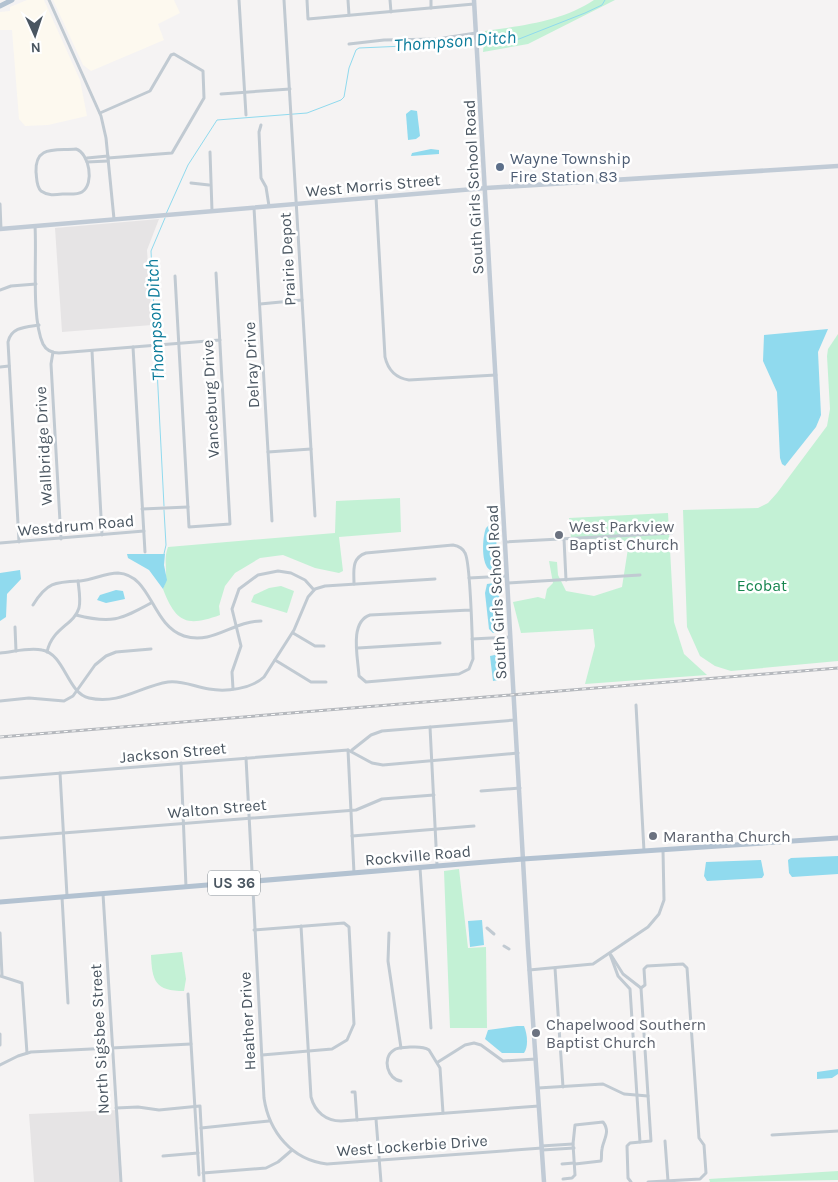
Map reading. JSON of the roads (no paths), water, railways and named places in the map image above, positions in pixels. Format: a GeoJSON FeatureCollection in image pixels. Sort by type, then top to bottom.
{"type":"FeatureCollection","features":[{"type":"Feature","properties":{"kind":"main road"},"geometry":{"type":"LineString","coordinates":[[0,6],[12,0]]}},
{"type":"Feature","properties":{"kind":"main road","name":"South Girls School Road"},"geometry":{"type":"LineString","coordinates":[[474,2],[529,970],[544,1182]]}},
{"type":"Feature","properties":{"kind":"main road","name":"West Morris Street"},"geometry":{"type":"LineString","coordinates":[[1,229],[486,188],[838,166]]}},
{"type":"Feature","properties":{"kind":"main road","name":"Rockville Road"},"geometry":{"type":"LineString","coordinates":[[0,902],[523,859],[838,838]]}},
{"type":"Feature","properties":{"kind":"street"},"geometry":{"type":"LineString","coordinates":[[49,0],[100,114],[108,158],[114,220]]}},
{"type":"Feature","properties":{"kind":"street"},"geometry":{"type":"LineString","coordinates":[[239,0],[246,115]]}},
{"type":"Feature","properties":{"kind":"street","name":"Prairie Depot"},"geometry":{"type":"LineString","coordinates":[[284,0],[315,516]]}},
{"type":"Feature","properties":{"kind":"street"},"geometry":{"type":"LineString","coordinates":[[306,0],[308,19],[431,8],[474,2]]}},
{"type":"Feature","properties":{"kind":"street"},"geometry":{"type":"LineString","coordinates":[[348,0],[349,15]]}},
{"type":"Feature","properties":{"kind":"street"},"geometry":{"type":"LineString","coordinates":[[390,0],[391,12]]}},
{"type":"Feature","properties":{"kind":"street"},"geometry":{"type":"LineString","coordinates":[[431,0],[431,8]]}},
{"type":"Feature","properties":{"kind":"street"},"geometry":{"type":"LineString","coordinates":[[349,44],[476,35]]}},
{"type":"Feature","properties":{"kind":"street"},"geometry":{"type":"LineString","coordinates":[[87,160],[172,153],[204,98],[203,71],[174,54],[171,55],[150,91],[100,114]]}},
{"type":"Feature","properties":{"kind":"street"},"geometry":{"type":"LineString","coordinates":[[221,94],[290,89]]}},
{"type":"Feature","properties":{"kind":"street"},"geometry":{"type":"LineString","coordinates":[[261,125],[259,132],[262,178],[266,187],[269,206]]}},
{"type":"Feature","properties":{"kind":"street"},"geometry":{"type":"LineString","coordinates":[[77,150],[82,151],[87,160],[88,182],[85,190],[78,193],[49,195],[42,192],[37,183],[36,163],[38,156],[46,151],[77,150]]}},
{"type":"Feature","properties":{"kind":"street"},"geometry":{"type":"LineString","coordinates":[[210,152],[209,185],[212,211]]}},
{"type":"Feature","properties":{"kind":"street"},"geometry":{"type":"LineString","coordinates":[[191,183],[209,185]]}},
{"type":"Feature","properties":{"kind":"street"},"geometry":{"type":"LineString","coordinates":[[376,197],[385,356],[389,368],[400,377],[410,380],[496,374]]}},
{"type":"Feature","properties":{"kind":"street"},"geometry":{"type":"LineString","coordinates":[[0,204],[1,229]]}},
{"type":"Feature","properties":{"kind":"street","name":"Delray Drive"},"geometry":{"type":"LineString","coordinates":[[254,208],[272,521]]}},
{"type":"Feature","properties":{"kind":"street"},"geometry":{"type":"LineString","coordinates":[[35,226],[39,325],[43,344],[53,352],[220,340]]}},
{"type":"Feature","properties":{"kind":"street","name":"Vanceburg Drive"},"geometry":{"type":"LineString","coordinates":[[188,507],[189,527],[230,524],[216,273]]}},
{"type":"Feature","properties":{"kind":"street"},"geometry":{"type":"LineString","coordinates":[[174,276],[188,507]]}},
{"type":"Feature","properties":{"kind":"street"},"geometry":{"type":"LineString","coordinates":[[0,290],[10,286],[36,284]]}},
{"type":"Feature","properties":{"kind":"street"},"geometry":{"type":"LineString","coordinates":[[260,304],[302,300]]}},
{"type":"Feature","properties":{"kind":"street"},"geometry":{"type":"LineString","coordinates":[[19,542],[8,342],[10,335],[20,328],[39,325]]}},
{"type":"Feature","properties":{"kind":"street"},"geometry":{"type":"LineString","coordinates":[[133,347],[142,509]]}},
{"type":"Feature","properties":{"kind":"street"},"geometry":{"type":"LineString","coordinates":[[92,350],[102,535]]}},
{"type":"Feature","properties":{"kind":"street","name":"Wallbridge Drive"},"geometry":{"type":"LineString","coordinates":[[53,352],[51,364],[61,539]]}},
{"type":"Feature","properties":{"kind":"street"},"geometry":{"type":"LineString","coordinates":[[0,367],[9,366]]}},
{"type":"Feature","properties":{"kind":"street"},"geometry":{"type":"LineString","coordinates":[[268,452],[311,449]]}},
{"type":"Feature","properties":{"kind":"street","name":"Westdrum Road"},"geometry":{"type":"LineString","coordinates":[[0,543],[144,532],[142,509],[188,507]]}},
{"type":"Feature","properties":{"kind":"street"},"geometry":{"type":"LineString","coordinates":[[144,532],[145,552]]}},
{"type":"Feature","properties":{"kind":"street"},"geometry":{"type":"LineString","coordinates":[[505,542],[672,532]]}},
{"type":"Feature","properties":{"kind":"street"},"geometry":{"type":"LineString","coordinates":[[564,539],[566,580]]}},
{"type":"Feature","properties":{"kind":"street"},"geometry":{"type":"LineString","coordinates":[[354,584],[354,566],[357,558],[368,552],[457,546],[467,555],[473,660],[469,669],[460,674],[366,682],[359,675],[357,629],[362,619],[370,615],[470,610]]}},
{"type":"Feature","properties":{"kind":"street"},"geometry":{"type":"LineString","coordinates":[[232,689],[232,672],[241,647],[232,609],[235,595],[244,584],[258,575],[270,571],[286,572],[307,582],[314,590]]}},
{"type":"Feature","properties":{"kind":"street"},"geometry":{"type":"LineString","coordinates":[[33,605],[48,586],[58,582],[91,580],[113,574],[127,575],[140,585],[164,623],[184,636],[212,637],[236,625],[261,621]]}},
{"type":"Feature","properties":{"kind":"street"},"geometry":{"type":"LineString","coordinates":[[507,583],[640,575]]}},
{"type":"Feature","properties":{"kind":"street"},"geometry":{"type":"LineString","coordinates":[[468,578],[506,576]]}},
{"type":"Feature","properties":{"kind":"street"},"geometry":{"type":"LineString","coordinates":[[0,653],[39,649],[47,652],[53,656],[78,690],[90,698],[128,696],[169,682],[180,682],[210,690],[232,689],[261,680],[276,660],[292,633],[305,601],[314,590],[325,586],[436,579]]}},
{"type":"Feature","properties":{"kind":"street"},"geometry":{"type":"LineString","coordinates":[[47,652],[56,632],[76,614],[79,605],[78,581]]}},
{"type":"Feature","properties":{"kind":"street"},"geometry":{"type":"LineString","coordinates":[[76,614],[98,620],[116,620],[151,603]]}},
{"type":"Feature","properties":{"kind":"street"},"geometry":{"type":"LineString","coordinates":[[15,627],[16,651]]}},
{"type":"Feature","properties":{"kind":"street"},"geometry":{"type":"LineString","coordinates":[[292,633],[315,646],[324,646]]}},
{"type":"Feature","properties":{"kind":"street"},"geometry":{"type":"LineString","coordinates":[[472,639],[510,637]]}},
{"type":"Feature","properties":{"kind":"street"},"geometry":{"type":"LineString","coordinates":[[358,648],[440,643]]}},
{"type":"Feature","properties":{"kind":"street"},"geometry":{"type":"LineString","coordinates":[[0,701],[32,698],[60,702],[69,698],[78,690],[97,663],[106,656],[116,652],[151,649]]}},
{"type":"Feature","properties":{"kind":"street"},"geometry":{"type":"LineString","coordinates":[[276,660],[311,682],[326,682]]}},
{"type":"Feature","properties":{"kind":"street"},"geometry":{"type":"LineString","coordinates":[[636,705],[644,851]]}},
{"type":"Feature","properties":{"kind":"street"},"geometry":{"type":"LineString","coordinates":[[350,750],[378,731],[515,720]]}},
{"type":"Feature","properties":{"kind":"street"},"geometry":{"type":"LineString","coordinates":[[430,727],[438,866]]}},
{"type":"Feature","properties":{"kind":"street"},"geometry":{"type":"LineString","coordinates":[[350,750],[378,764],[518,753]]}},
{"type":"Feature","properties":{"kind":"street"},"geometry":{"type":"LineString","coordinates":[[350,750],[354,873]]}},
{"type":"Feature","properties":{"kind":"street","name":"Jackson Street"},"geometry":{"type":"LineString","coordinates":[[0,778],[350,750]]}},
{"type":"Feature","properties":{"kind":"street","name":"Heather Drive"},"geometry":{"type":"LineString","coordinates":[[246,758],[264,1098],[269,1121],[278,1137],[292,1150]]}},
{"type":"Feature","properties":{"kind":"street"},"geometry":{"type":"LineString","coordinates":[[181,764],[186,887]]}},
{"type":"Feature","properties":{"kind":"street"},"geometry":{"type":"LineString","coordinates":[[60,773],[68,1003]]}},
{"type":"Feature","properties":{"kind":"street"},"geometry":{"type":"LineString","coordinates":[[481,791],[520,788]]}},
{"type":"Feature","properties":{"kind":"street","name":"Walton Street"},"geometry":{"type":"LineString","coordinates":[[0,838],[351,810],[382,800],[434,795]]}},
{"type":"Feature","properties":{"kind":"street"},"geometry":{"type":"LineString","coordinates":[[352,836],[474,826]]}},
{"type":"Feature","properties":{"kind":"street"},"geometry":{"type":"LineString","coordinates":[[529,970],[593,964],[645,929],[660,911],[665,891],[663,850]]}},
{"type":"Feature","properties":{"kind":"street"},"geometry":{"type":"LineString","coordinates":[[420,868],[430,1028]]}},
{"type":"Feature","properties":{"kind":"street","name":"North Sigsbee Street"},"geometry":{"type":"LineString","coordinates":[[103,894],[121,1182]]}},
{"type":"Feature","properties":{"kind":"street"},"geometry":{"type":"LineString","coordinates":[[254,930],[347,924],[354,1018],[352,1030],[347,1040],[336,1048],[262,1055]]}},
{"type":"Feature","properties":{"kind":"street"},"geometry":{"type":"LineString","coordinates":[[301,926],[311,1097],[314,1107],[330,1120],[376,1119],[539,1106]]}},
{"type":"Feature","properties":{"kind":"street"},"geometry":{"type":"LineString","coordinates":[[487,928],[494,934]]}},
{"type":"Feature","properties":{"kind":"street"},"geometry":{"type":"LineString","coordinates":[[0,933],[1,975],[22,982],[27,1053]]}},
{"type":"Feature","properties":{"kind":"street"},"geometry":{"type":"LineString","coordinates":[[389,933],[388,961],[401,1048]]}},
{"type":"Feature","properties":{"kind":"street"},"geometry":{"type":"LineString","coordinates":[[504,946],[509,949]]}},
{"type":"Feature","properties":{"kind":"street"},"geometry":{"type":"LineString","coordinates":[[610,954],[623,974],[641,988],[651,1142],[629,1144],[626,1149],[628,1178],[631,1182]]}},
{"type":"Feature","properties":{"kind":"street"},"geometry":{"type":"LineString","coordinates":[[610,954],[618,976],[630,989],[640,1142]]}},
{"type":"Feature","properties":{"kind":"street"},"geometry":{"type":"LineString","coordinates":[[641,988],[645,985],[645,968],[685,965],[688,968],[698,1138],[704,1146],[706,1172],[704,1177],[700,1179],[648,1182]]}},
{"type":"Feature","properties":{"kind":"street"},"geometry":{"type":"LineString","coordinates":[[555,968],[563,1086]]}},
{"type":"Feature","properties":{"kind":"street"},"geometry":{"type":"LineString","coordinates":[[188,994],[191,1044],[201,1128],[202,1174],[204,1182]]}},
{"type":"Feature","properties":{"kind":"street"},"geometry":{"type":"LineString","coordinates":[[0,1034],[0,1045]]}},
{"type":"Feature","properties":{"kind":"street"},"geometry":{"type":"LineString","coordinates":[[438,1062],[465,1045],[474,1043],[481,1044],[502,1060],[536,1059]]}},
{"type":"Feature","properties":{"kind":"street"},"geometry":{"type":"LineString","coordinates":[[0,1065],[27,1053],[191,1044]]}},
{"type":"Feature","properties":{"kind":"street"},"geometry":{"type":"LineString","coordinates":[[401,1082],[391,1076],[388,1060],[392,1051],[401,1048],[426,1047],[438,1062],[441,1071],[443,1113]]}},
{"type":"Feature","properties":{"kind":"street"},"geometry":{"type":"LineString","coordinates":[[538,1088],[603,1084],[624,1094],[648,1096]]}},
{"type":"Feature","properties":{"kind":"street"},"geometry":{"type":"LineString","coordinates":[[352,1092],[355,1092],[357,1120]]}},
{"type":"Feature","properties":{"kind":"street"},"geometry":{"type":"LineString","coordinates":[[116,1108],[138,1107],[159,1110],[198,1106]]}},
{"type":"Feature","properties":{"kind":"street"},"geometry":{"type":"LineString","coordinates":[[198,1106],[198,1154],[199,1170],[202,1174]]}},
{"type":"Feature","properties":{"kind":"street"},"geometry":{"type":"LineString","coordinates":[[376,1119],[381,1182]]}},
{"type":"Feature","properties":{"kind":"street"},"geometry":{"type":"LineString","coordinates":[[201,1128],[269,1121]]}},
{"type":"Feature","properties":{"kind":"street"},"geometry":{"type":"LineString","coordinates":[[562,1164],[575,1164],[601,1162],[602,1148],[606,1136],[606,1126],[603,1122],[577,1124],[574,1128],[573,1146],[575,1164],[574,1177],[563,1178]]}},
{"type":"Feature","properties":{"kind":"street"},"geometry":{"type":"LineString","coordinates":[[772,1135],[838,1130]]}},
{"type":"Feature","properties":{"kind":"street"},"geometry":{"type":"LineString","coordinates":[[665,1140],[668,1181]]}},
{"type":"Feature","properties":{"kind":"street","name":"West Lockerbie Drive"},"geometry":{"type":"LineString","coordinates":[[292,1150],[308,1159],[324,1164],[573,1146]]}},
{"type":"Feature","properties":{"kind":"street"},"geometry":{"type":"LineString","coordinates":[[202,1174],[266,1168],[278,1162],[292,1150]]}},
{"type":"Feature","properties":{"kind":"street"},"geometry":{"type":"LineString","coordinates":[[163,1156],[198,1154]]}},
{"type":"Feature","properties":{"kind":"water"},"geometry":{"type":"Polygon","coordinates":[[[411,110],[417,111],[420,136],[416,139],[408,140],[406,114],[411,110]]]}},
{"type":"Feature","properties":{"kind":"water"},"geometry":{"type":"Polygon","coordinates":[[[431,149],[439,150],[439,154],[411,156],[412,153],[431,149]]]}},
{"type":"Feature","properties":{"kind":"water"},"geometry":{"type":"Polygon","coordinates":[[[828,329],[818,352],[821,415],[816,427],[785,466],[780,458],[777,392],[763,361],[764,335],[828,329]]]}},
{"type":"Feature","properties":{"kind":"water"},"geometry":{"type":"Polygon","coordinates":[[[489,525],[496,528],[497,568],[490,570],[485,563],[483,551],[485,532],[489,525]]]}},
{"type":"Feature","properties":{"kind":"water"},"geometry":{"type":"Polygon","coordinates":[[[127,554],[165,554],[164,565],[167,580],[163,589],[149,570],[128,558],[127,554]]]}},
{"type":"Feature","properties":{"kind":"water"},"geometry":{"type":"Polygon","coordinates":[[[20,570],[21,579],[7,594],[6,617],[0,621],[0,573],[20,570]]]}},
{"type":"Feature","properties":{"kind":"water"},"geometry":{"type":"Polygon","coordinates":[[[494,583],[500,598],[501,619],[500,630],[493,633],[489,629],[485,593],[487,584],[494,583]]]}},
{"type":"Feature","properties":{"kind":"water"},"geometry":{"type":"Polygon","coordinates":[[[116,590],[123,591],[125,599],[106,603],[97,600],[100,595],[116,590]]]}},
{"type":"Feature","properties":{"kind":"water"},"geometry":{"type":"Polygon","coordinates":[[[499,654],[503,657],[504,679],[493,681],[490,656],[499,654]]]}},
{"type":"Feature","properties":{"kind":"water"},"geometry":{"type":"Polygon","coordinates":[[[838,856],[838,874],[792,877],[789,873],[788,860],[791,858],[838,856]]]}},
{"type":"Feature","properties":{"kind":"water"},"geometry":{"type":"Polygon","coordinates":[[[761,860],[764,875],[762,878],[707,881],[704,876],[706,862],[761,860]]]}},
{"type":"Feature","properties":{"kind":"water"},"geometry":{"type":"Polygon","coordinates":[[[482,920],[484,945],[470,947],[468,921],[482,920]]]}},
{"type":"Feature","properties":{"kind":"water"},"geometry":{"type":"Polygon","coordinates":[[[524,1026],[526,1032],[527,1043],[524,1053],[502,1053],[485,1039],[488,1030],[524,1026]]]}},
{"type":"Feature","properties":{"kind":"water"},"geometry":{"type":"Polygon","coordinates":[[[838,1069],[838,1074],[832,1078],[817,1079],[817,1072],[838,1069]]]}},
{"type":"Feature","properties":{"kind":"waterway","name":"Thompson Ditch"},"geometry":{"type":"LineString","coordinates":[[478,43],[519,39],[585,13],[602,5],[605,0]]}},
{"type":"Feature","properties":{"kind":"waterway","name":"Thompson Ditch"},"geometry":{"type":"LineString","coordinates":[[166,214],[188,165],[217,120],[307,113],[341,100],[344,97],[349,68],[356,50],[359,48],[474,43]]}},
{"type":"Feature","properties":{"kind":"waterway","name":"Thompson Ditch"},"geometry":{"type":"LineString","coordinates":[[164,506],[151,251],[165,218]]}},
{"type":"Feature","properties":{"kind":"waterway","name":"Thompson Ditch"},"geometry":{"type":"LineString","coordinates":[[164,510],[166,545],[164,554]]}},
{"type":"Feature","properties":{"kind":"railway"},"geometry":{"type":"LineString","coordinates":[[0,737],[838,668]]}},
{"type":"Feature","properties":{"kind":"place","name":"Wayne Township Fire Station 83"},"geometry":{"type":"Point","coordinates":[500,167]}},
{"type":"Feature","properties":{"kind":"place","name":"West Parkview Baptist Church"},"geometry":{"type":"Point","coordinates":[559,535]}},
{"type":"Feature","properties":{"kind":"place","name":"Marantha Church"},"geometry":{"type":"Point","coordinates":[653,836]}},
{"type":"Feature","properties":{"kind":"place","name":"Chapelwood Southern Baptist Church"},"geometry":{"type":"Point","coordinates":[536,1033]}},
{"type":"Feature","properties":{"kind":"park label","name":"Ecobat"},"geometry":{"type":"Point","coordinates":[762,585]}}]}
